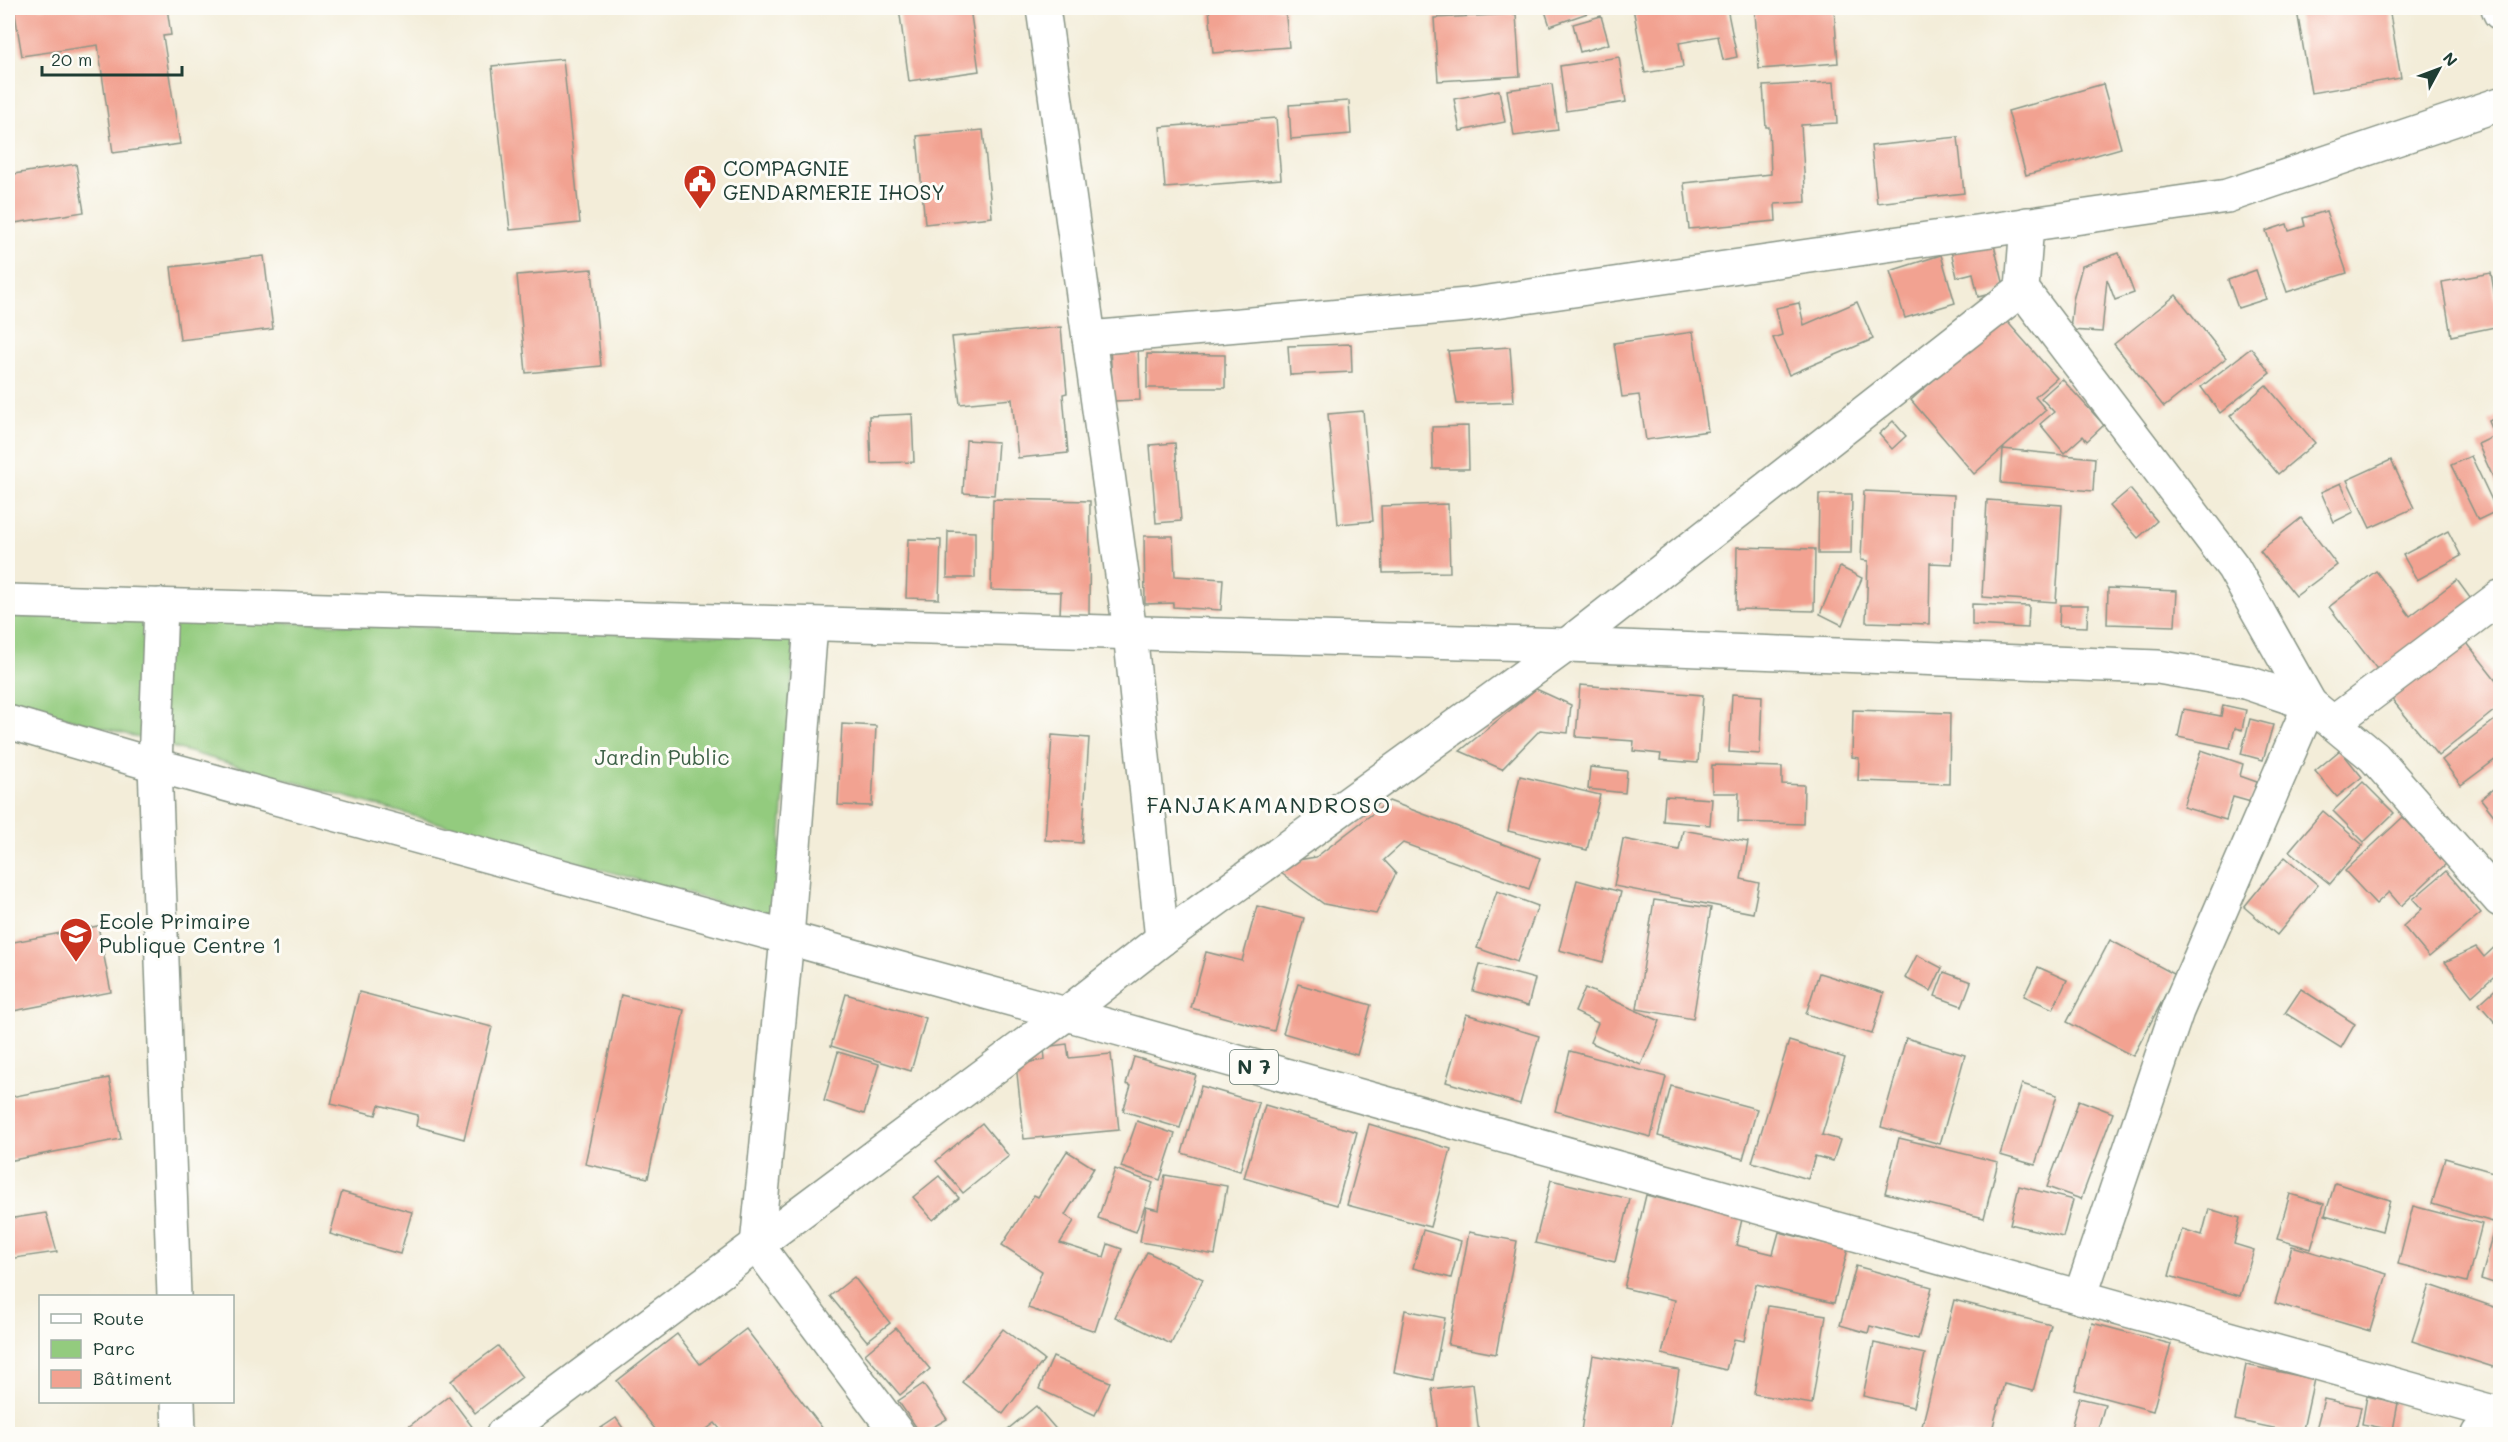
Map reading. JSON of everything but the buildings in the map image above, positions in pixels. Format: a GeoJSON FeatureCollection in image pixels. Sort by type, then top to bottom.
{"type":"FeatureCollection","features":[{"type":"Feature","properties":{"kind":"street"},"geometry":{"type":"LineString","coordinates":[[1043,8],[1131,632],[1162,939]]}},
{"type":"Feature","properties":{"kind":"street"},"geometry":{"type":"LineString","coordinates":[[2498,8],[2500,13]]}},
{"type":"Feature","properties":{"kind":"street"},"geometry":{"type":"LineString","coordinates":[[1089,338],[1468,305],[2227,196],[2500,104]]}},
{"type":"Feature","properties":{"kind":"street"},"geometry":{"type":"LineString","coordinates":[[2027,224],[2022,289],[2234,567],[2322,714]]}},
{"type":"Feature","properties":{"kind":"street"},"geometry":{"type":"LineString","coordinates":[[503,1434],[1066,1014],[1162,939],[1567,645],[2022,289]]}},
{"type":"Feature","properties":{"kind":"street"},"geometry":{"type":"LineString","coordinates":[[2080,1297],[2177,1011],[2322,714],[2500,597]]}},
{"type":"Feature","properties":{"kind":"street"},"geometry":{"type":"LineString","coordinates":[[8,601],[1567,645],[2158,667],[2245,682],[2322,714],[2374,757],[2500,900]]}},
{"type":"Feature","properties":{"kind":"street"},"geometry":{"type":"LineString","coordinates":[[161,605],[155,765],[174,1295]]}},
{"type":"Feature","properties":{"kind":"street"},"geometry":{"type":"LineString","coordinates":[[811,624],[787,938],[757,1245],[898,1434]]}},
{"type":"Feature","properties":{"kind":"street","name":"N 7"},"geometry":{"type":"LineString","coordinates":[[8,722],[155,765],[1066,1014],[2500,1414]]}},
{"type":"Feature","properties":{"kind":"street"},"geometry":{"type":"LineString","coordinates":[[178,1403],[179,1434]]}},
{"type":"Feature","properties":{"kind":"street"},"geometry":{"type":"LineString","coordinates":[[2478,1434],[2500,1429]]}},
{"type":"Feature","properties":{"kind":"green space","name":"Jardin Public"},"geometry":{"type":"Polygon","coordinates":[[[8,614],[795,638],[775,919],[119,732],[8,703],[8,614]]]}},
{"type":"Feature","properties":{"kind":"place","name":"COMPAGNIE GENDARMERIE IHOSY"},"geometry":{"type":"Point","coordinates":[700,210]}},
{"type":"Feature","properties":{"kind":"place","name":"Ecole Primaire Publique Centre 1"},"geometry":{"type":"Point","coordinates":[76,963]}},
{"type":"Feature","properties":{"kind":"district","name":"FANJAKAMANDROSO"},"geometry":{"type":"Point","coordinates":[1269,805]}}]}
